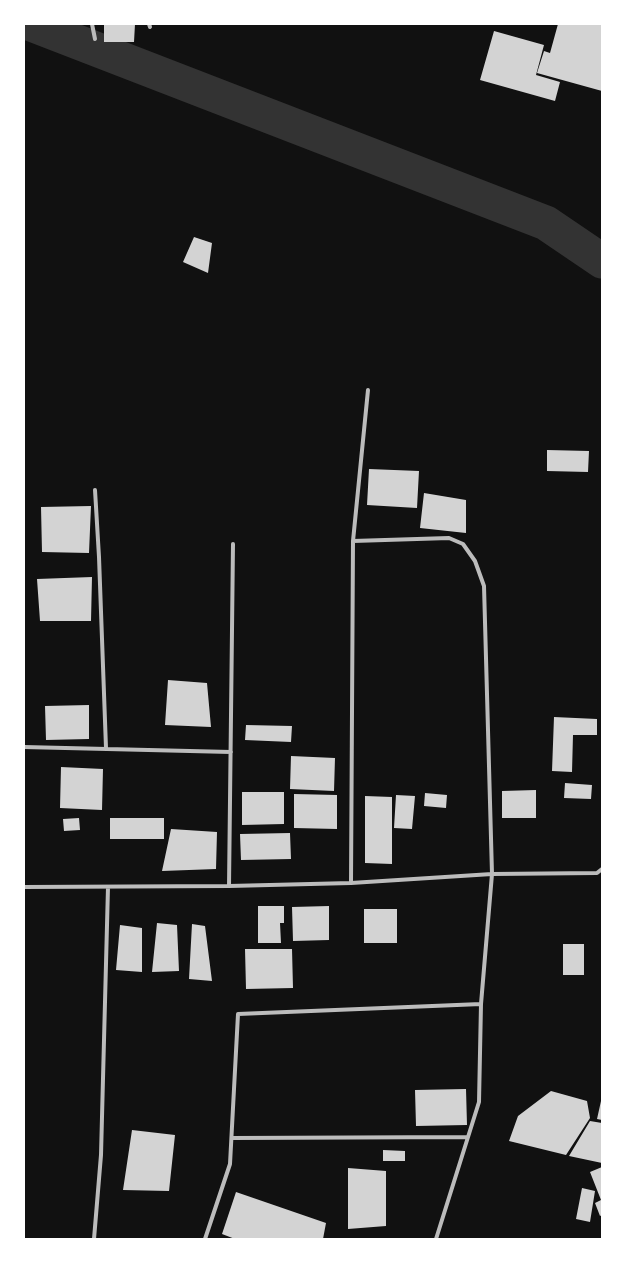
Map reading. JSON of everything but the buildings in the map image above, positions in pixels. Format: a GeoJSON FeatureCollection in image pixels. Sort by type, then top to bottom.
{"type":"FeatureCollection","features":[{"type":"Feature","properties":{"kind":"street"},"geometry":{"type":"LineString","coordinates":[[92,24],[95,39]]}},
{"type":"Feature","properties":{"kind":"street"},"geometry":{"type":"LineString","coordinates":[[351,883],[353,541],[368,390]]}},
{"type":"Feature","properties":{"kind":"street"},"geometry":{"type":"LineString","coordinates":[[95,490],[106,748]]}},
{"type":"Feature","properties":{"kind":"street"},"geometry":{"type":"LineString","coordinates":[[353,541],[449,538],[463,544],[475,561],[484,586],[492,874],[481,1004],[479,1102],[436,1239]]}},
{"type":"Feature","properties":{"kind":"street"},"geometry":{"type":"LineString","coordinates":[[229,886],[233,544]]}},
{"type":"Feature","properties":{"kind":"street"},"geometry":{"type":"LineString","coordinates":[[24,747],[231,752]]}},
{"type":"Feature","properties":{"kind":"street"},"geometry":{"type":"LineString","coordinates":[[24,887],[229,886],[351,883],[492,874],[597,873],[602,868]]}},
{"type":"Feature","properties":{"kind":"street"},"geometry":{"type":"LineString","coordinates":[[94,1239],[100,1155],[108,887]]}},
{"type":"Feature","properties":{"kind":"street"},"geometry":{"type":"LineString","coordinates":[[205,1239],[230,1164],[238,1014],[481,1004]]}},
{"type":"Feature","properties":{"kind":"street"},"geometry":{"type":"LineString","coordinates":[[232,1138],[468,1137]]}},
{"type":"Feature","properties":{"kind":"waterway"},"geometry":{"type":"LineString","coordinates":[[31,24],[546,223],[602,261]]}}]}
